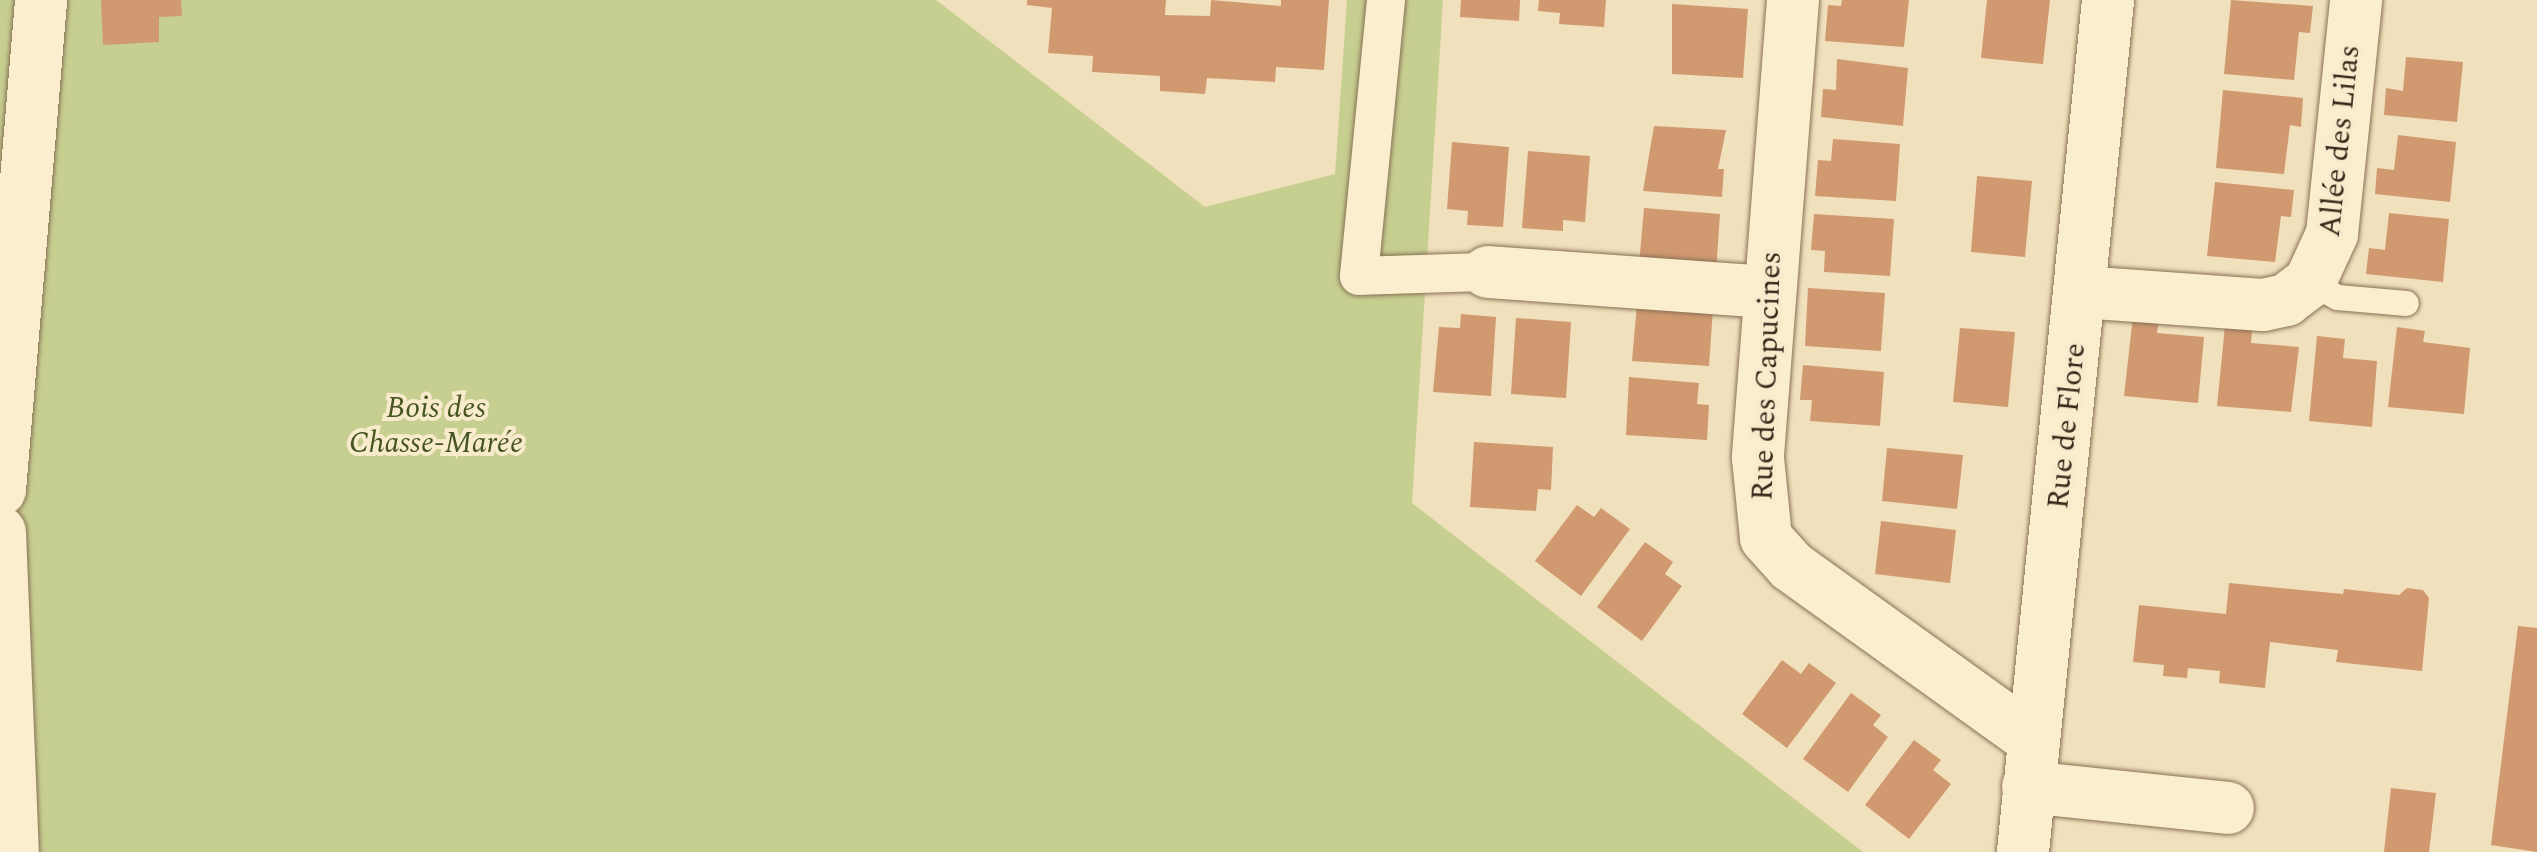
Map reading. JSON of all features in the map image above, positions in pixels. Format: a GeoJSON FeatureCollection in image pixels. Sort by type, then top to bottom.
{"type":"FeatureCollection","features":[{"type":"Feature","properties":{"kind":"street"},"geometry":{"type":"LineString","coordinates":[[0,490],[41,0]]}},
{"type":"Feature","properties":{"kind":"street"},"geometry":{"type":"LineString","coordinates":[[1386,0],[1359,276],[1488,272],[1768,292]]}},
{"type":"Feature","properties":{"kind":"street","name":"Rue des Capucines"},"geometry":{"type":"LineString","coordinates":[[1793,0],[1758,458],[1766,538],[1806,577],[2030,763]]}},
{"type":"Feature","properties":{"kind":"street","name":"Rue de Flore"},"geometry":{"type":"LineString","coordinates":[[2024,852],[2108,0]]}},
{"type":"Feature","properties":{"kind":"street","name":"Allée des Lilas"},"geometry":{"type":"LineString","coordinates":[[2310,282],[2324,265],[2332,234],[2356,0]]}},
{"type":"Feature","properties":{"kind":"street"},"geometry":{"type":"LineString","coordinates":[[2081,292],[2263,305],[2286,300],[2310,282]]}},
{"type":"Feature","properties":{"kind":"street"},"geometry":{"type":"LineString","coordinates":[[0,532],[13,852]]}},
{"type":"Feature","properties":{"kind":"street"},"geometry":{"type":"LineString","coordinates":[[2030,763],[2228,808]]}},
{"type":"Feature","properties":{"kind":"lane"},"geometry":{"type":"LineString","coordinates":[[2310,282],[2338,297],[2406,303]]}},
{"type":"Feature","properties":{"kind":"green space","name":"Bois des Chasse-Marée"},"geometry":{"type":"Polygon","coordinates":[[[0,0],[936,0],[1205,207],[1335,174],[1347,0],[1443,0],[1412,503],[1863,852],[0,852],[0,0]]]}},
{"type":"Feature","properties":{"kind":"building"},"geometry":{"type":"Polygon","coordinates":[[[101,0],[181,0],[182,16],[159,17],[159,42],[103,45],[101,0]]]}},
{"type":"Feature","properties":{"kind":"building"},"geometry":{"type":"Polygon","coordinates":[[[1027,0],[1166,0],[1165,15],[1210,16],[1211,0],[1281,6],[1281,0],[1329,0],[1324,70],[1276,67],[1275,82],[1207,78],[1205,94],[1160,91],[1160,76],[1092,72],[1093,56],[1048,53],[1052,8],[1027,5],[1027,0]]]}},
{"type":"Feature","properties":{"kind":"building"},"geometry":{"type":"Polygon","coordinates":[[[1461,0],[1520,0],[1519,21],[1460,17],[1461,0]]]}},
{"type":"Feature","properties":{"kind":"building"},"geometry":{"type":"Polygon","coordinates":[[[1539,0],[1606,0],[1604,27],[1559,24],[1560,13],[1538,11],[1539,0]]]}},
{"type":"Feature","properties":{"kind":"building"},"geometry":{"type":"Polygon","coordinates":[[[1842,0],[1909,0],[1904,47],[1825,41],[1828,5],[1841,6],[1842,0]]]}},
{"type":"Feature","properties":{"kind":"building"},"geometry":{"type":"Polygon","coordinates":[[[1987,0],[2050,0],[2043,64],[1981,58],[1987,0]]]}},
{"type":"Feature","properties":{"kind":"building"},"geometry":{"type":"Polygon","coordinates":[[[2231,0],[2313,6],[2310,33],[2299,32],[2294,80],[2224,74],[2231,0]]]}},
{"type":"Feature","properties":{"kind":"building"},"geometry":{"type":"Polygon","coordinates":[[[1672,4],[1748,9],[1743,78],[1672,74],[1672,4]]]}},
{"type":"Feature","properties":{"kind":"building"},"geometry":{"type":"Polygon","coordinates":[[[2406,57],[2463,62],[2457,122],[2384,115],[2386,88],[2403,91],[2406,57]]]}},
{"type":"Feature","properties":{"kind":"building"},"geometry":{"type":"Polygon","coordinates":[[[1837,59],[1908,68],[1903,126],[1821,117],[1823,89],[1836,90],[1837,59]]]}},
{"type":"Feature","properties":{"kind":"building"},"geometry":{"type":"Polygon","coordinates":[[[2223,90],[2303,98],[2301,127],[2290,125],[2284,174],[2216,168],[2223,90]]]}},
{"type":"Feature","properties":{"kind":"building"},"geometry":{"type":"Polygon","coordinates":[[[1654,126],[1726,130],[1718,169],[1724,169],[1722,197],[1643,191],[1654,126]]]}},
{"type":"Feature","properties":{"kind":"building"},"geometry":{"type":"Polygon","coordinates":[[[2398,135],[2456,142],[2450,202],[2375,194],[2377,168],[2394,170],[2398,135]]]}},
{"type":"Feature","properties":{"kind":"building"},"geometry":{"type":"Polygon","coordinates":[[[1833,139],[1900,144],[1896,201],[1815,196],[1818,160],[1831,161],[1833,139]]]}},
{"type":"Feature","properties":{"kind":"building"},"geometry":{"type":"Polygon","coordinates":[[[1452,142],[1509,147],[1503,227],[1467,225],[1468,211],[1447,209],[1452,142]]]}},
{"type":"Feature","properties":{"kind":"building"},"geometry":{"type":"Polygon","coordinates":[[[1528,151],[1590,156],[1585,222],[1563,220],[1563,231],[1522,228],[1528,151]]]}},
{"type":"Feature","properties":{"kind":"building"},"geometry":{"type":"Polygon","coordinates":[[[1977,176],[2032,181],[2025,257],[1971,252],[1977,176]]]}},
{"type":"Feature","properties":{"kind":"building"},"geometry":{"type":"Polygon","coordinates":[[[2215,182],[2294,190],[2291,217],[2281,216],[2275,262],[2207,256],[2215,182]]]}},
{"type":"Feature","properties":{"kind":"building"},"geometry":{"type":"Polygon","coordinates":[[[1644,208],[1720,214],[1716,271],[1639,265],[1644,208]]]}},
{"type":"Feature","properties":{"kind":"building"},"geometry":{"type":"Polygon","coordinates":[[[2389,213],[2449,219],[2443,282],[2366,274],[2369,248],[2385,250],[2389,213]]]}},
{"type":"Feature","properties":{"kind":"building"},"geometry":{"type":"Polygon","coordinates":[[[1814,214],[1894,219],[1890,276],[1824,272],[1825,251],[1811,250],[1814,214]]]}},
{"type":"Feature","properties":{"kind":"building"},"geometry":{"type":"Polygon","coordinates":[[[1808,288],[1885,293],[1881,351],[1805,346],[1808,288]]]}},
{"type":"Feature","properties":{"kind":"building"},"geometry":{"type":"Polygon","coordinates":[[[1637,304],[1713,309],[1709,366],[1632,361],[1637,304]]]}},
{"type":"Feature","properties":{"kind":"building"},"geometry":{"type":"Polygon","coordinates":[[[1461,314],[1496,317],[1491,396],[1433,392],[1439,327],[1460,328],[1461,314]]]}},
{"type":"Feature","properties":{"kind":"building"},"geometry":{"type":"Polygon","coordinates":[[[2133,316],[2159,320],[2157,333],[2204,337],[2198,403],[2124,396],[2133,316]]]}},
{"type":"Feature","properties":{"kind":"building"},"geometry":{"type":"Polygon","coordinates":[[[1516,318],[1571,322],[1566,398],[1511,394],[1516,318]]]}},
{"type":"Feature","properties":{"kind":"building"},"geometry":{"type":"Polygon","coordinates":[[[2225,326],[2252,329],[2251,343],[2299,347],[2291,412],[2217,406],[2225,326]]]}},
{"type":"Feature","properties":{"kind":"building"},"geometry":{"type":"Polygon","coordinates":[[[2397,327],[2425,331],[2423,342],[2470,348],[2464,414],[2388,407],[2397,327]]]}},
{"type":"Feature","properties":{"kind":"building"},"geometry":{"type":"Polygon","coordinates":[[[1960,328],[2015,332],[2008,407],[1953,402],[1960,328]]]}},
{"type":"Feature","properties":{"kind":"building"},"geometry":{"type":"Polygon","coordinates":[[[2317,336],[2345,339],[2343,358],[2377,361],[2372,427],[2309,421],[2317,336]]]}},
{"type":"Feature","properties":{"kind":"building"},"geometry":{"type":"Polygon","coordinates":[[[1803,365],[1884,372],[1880,426],[1810,421],[1812,400],[1800,400],[1803,365]]]}},
{"type":"Feature","properties":{"kind":"building"},"geometry":{"type":"Polygon","coordinates":[[[1629,377],[1699,383],[1697,404],[1709,405],[1707,440],[1626,435],[1629,377]]]}},
{"type":"Feature","properties":{"kind":"building"},"geometry":{"type":"Polygon","coordinates":[[[1474,442],[1553,447],[1551,490],[1538,489],[1536,511],[1470,507],[1474,442]]]}},
{"type":"Feature","properties":{"kind":"building"},"geometry":{"type":"Polygon","coordinates":[[[1887,448],[1963,455],[1957,509],[1882,501],[1887,448]]]}},
{"type":"Feature","properties":{"kind":"building"},"geometry":{"type":"Polygon","coordinates":[[[1577,505],[1594,517],[1601,508],[1630,529],[1581,596],[1535,561],[1577,505]]]}},
{"type":"Feature","properties":{"kind":"building"},"geometry":{"type":"Polygon","coordinates":[[[1881,521],[1956,530],[1950,583],[1875,574],[1881,521]]]}},
{"type":"Feature","properties":{"kind":"building"},"geometry":{"type":"Polygon","coordinates":[[[1645,542],[1673,562],[1665,574],[1682,586],[1642,641],[1597,607],[1645,542]]]}},
{"type":"Feature","properties":{"kind":"building"},"geometry":{"type":"Polygon","coordinates":[[[2229,583],[2343,594],[2344,589],[2399,595],[2407,588],[2423,590],[2429,598],[2422,671],[2336,662],[2338,650],[2270,642],[2265,688],[2219,683],[2220,671],[2188,668],[2187,678],[2163,676],[2164,665],[2133,662],[2139,605],[2226,614],[2229,583]]]}},
{"type":"Feature","properties":{"kind":"building"},"geometry":{"type":"Polygon","coordinates":[[[2518,626],[2537,628],[2537,852],[2491,845],[2518,626]]]}},
{"type":"Feature","properties":{"kind":"building"},"geometry":{"type":"Polygon","coordinates":[[[1782,660],[1801,674],[1809,663],[1836,683],[1787,748],[1742,714],[1782,660]]]}},
{"type":"Feature","properties":{"kind":"building"},"geometry":{"type":"Polygon","coordinates":[[[1851,693],[1881,715],[1873,725],[1888,737],[1848,792],[1803,759],[1851,693]]]}},
{"type":"Feature","properties":{"kind":"building"},"geometry":{"type":"Polygon","coordinates":[[[1914,740],[1941,760],[1933,770],[1951,784],[1909,839],[1865,805],[1914,740]]]}},
{"type":"Feature","properties":{"kind":"building"},"geometry":{"type":"Polygon","coordinates":[[[2391,788],[2436,793],[2429,852],[2384,852],[2391,788]]]}}]}
